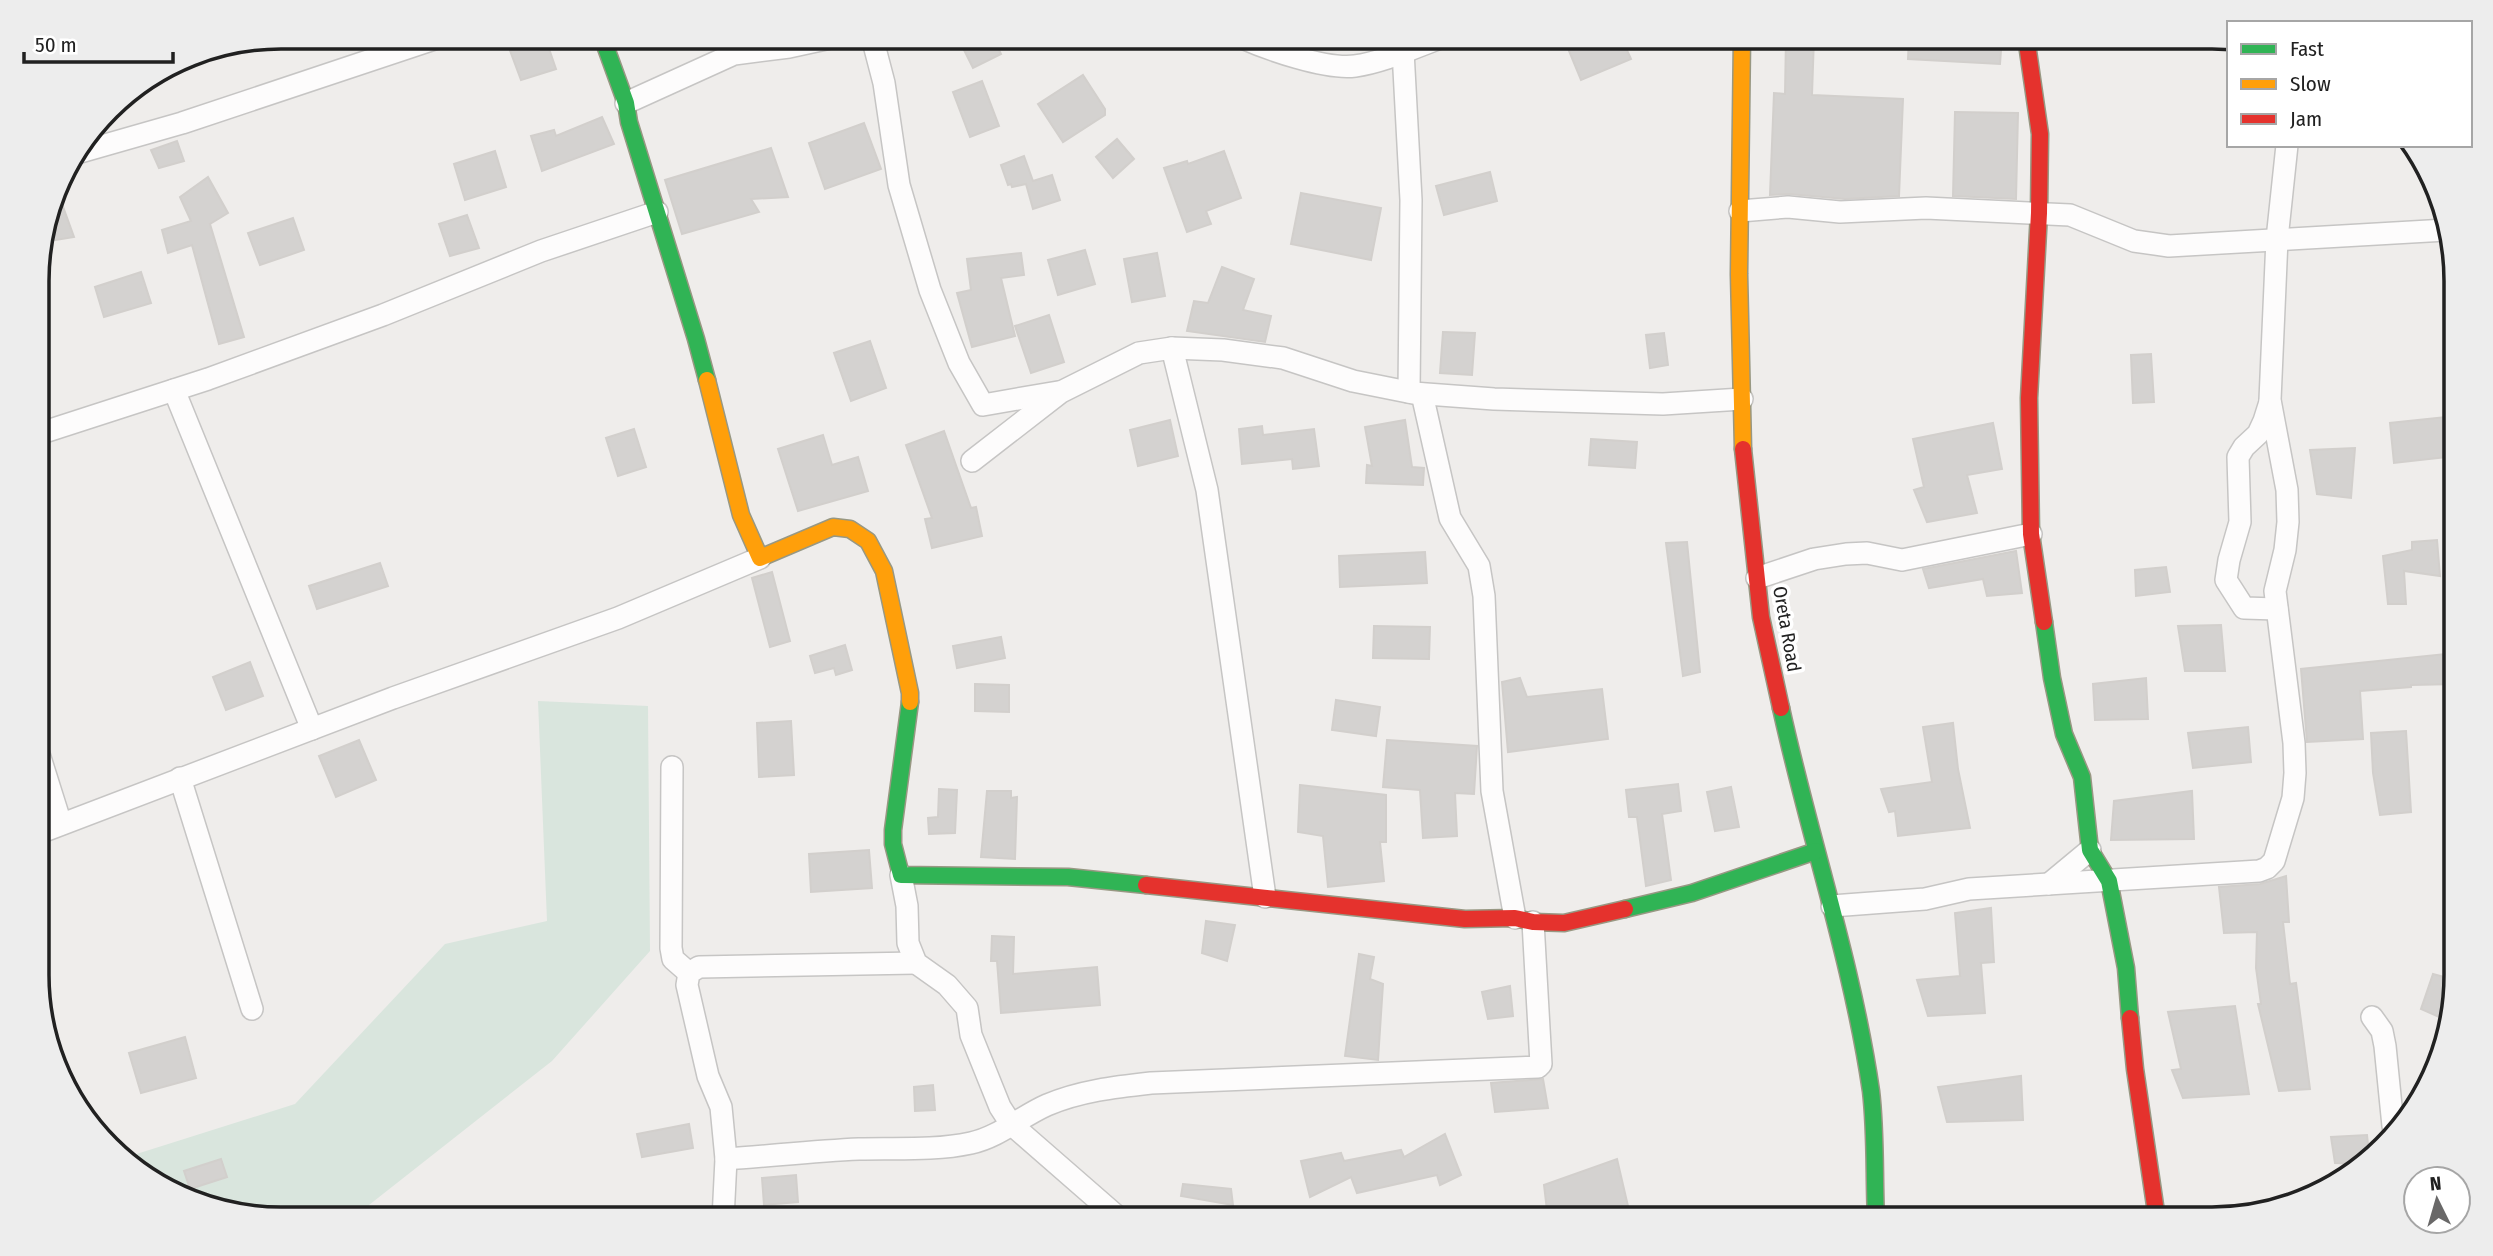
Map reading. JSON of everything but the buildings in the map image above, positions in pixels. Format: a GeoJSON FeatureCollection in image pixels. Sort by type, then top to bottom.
{"type":"FeatureCollection","features":[{"type":"Feature","properties":{"kind":"street"},"geometry":{"type":"LineString","coordinates":[[91,149],[193,119],[404,49]]}},
{"type":"Feature","properties":{"kind":"street"},"geometry":{"type":"LineString","coordinates":[[606,49],[626,103],[629,122],[695,339],[741,514],[760,558]]}},
{"type":"Feature","properties":{"kind":"street"},"geometry":{"type":"LineString","coordinates":[[626,103],[734,54],[773,49]]}},
{"type":"Feature","properties":{"kind":"street"},"geometry":{"type":"LineString","coordinates":[[875,49],[884,83],[899,186],[930,290],[959,363],[983,405],[1061,392]]}},
{"type":"Feature","properties":{"kind":"street"},"geometry":{"type":"LineString","coordinates":[[1271,49],[1310,61],[1354,67],[1410,49]]}},
{"type":"Feature","properties":{"kind":"street","name":"Oreta Road"},"geometry":{"type":"LineString","coordinates":[[1742,49],[1740,211],[1743,447],[1761,617],[1794,769],[1842,943],[1871,1093],[1876,1207]]}},
{"type":"Feature","properties":{"kind":"street"},"geometry":{"type":"LineString","coordinates":[[2028,49],[2040,134],[2039,213],[2029,398],[2031,534],[2052,678],[2064,734],[2082,777],[2090,850],[2109,881],[2129,984],[2135,1069],[2155,1207]]}},
{"type":"Feature","properties":{"kind":"street"},"geometry":{"type":"LineString","coordinates":[[726,1159],[859,1149],[944,1148],[989,1138],[1045,1106],[1107,1088],[1151,1083],[1538,1067],[1541,1063],[1524,920],[1492,791],[1484,596],[1479,566],[1450,518],[1416,393],[1404,51]]}},
{"type":"Feature","properties":{"kind":"street"},"geometry":{"type":"LineString","coordinates":[[1832,906],[1925,900],[1969,889],[2259,871],[2274,861],[2293,798],[2295,774],[2294,743],[2275,591],[2285,550],[2287,490],[2270,400],[2277,239],[2287,147]]}},
{"type":"Feature","properties":{"kind":"street"},"geometry":{"type":"LineString","coordinates":[[1740,211],[1788,207],[1840,212],[1926,208],[2070,215],[2134,241],[2169,246],[2438,230]]}},
{"type":"Feature","properties":{"kind":"street"},"geometry":{"type":"LineString","coordinates":[[49,430],[174,390],[383,315],[541,251],[657,212]]}},
{"type":"Feature","properties":{"kind":"street"},"geometry":{"type":"LineString","coordinates":[[1172,348],[1207,491],[1265,897]]}},
{"type":"Feature","properties":{"kind":"street"},"geometry":{"type":"LineString","coordinates":[[972,461],[1061,392],[1139,354],[1172,348],[1223,350],[1283,358],[1353,382],[1416,393],[1494,399],[1663,404],[1742,399]]}},
{"type":"Feature","properties":{"kind":"street"},"geometry":{"type":"LineString","coordinates":[[174,390],[312,729]]}},
{"type":"Feature","properties":{"kind":"street"},"geometry":{"type":"LineString","coordinates":[[2270,400],[2258,434],[2238,457],[2240,522],[2226,579],[2244,608],[2277,609]]}},
{"type":"Feature","properties":{"kind":"street"},"geometry":{"type":"LineString","coordinates":[[49,829],[312,729],[618,618],[833,527],[850,529],[868,541],[884,571],[910,693],[893,830],[893,844],[906,906],[908,943],[916,963],[947,985],[967,1008],[971,1035],[1000,1107],[1011,1124],[1106,1207]]}},
{"type":"Feature","properties":{"kind":"street"},"geometry":{"type":"LineString","coordinates":[[1757,578],[1814,559],[1867,553],[1902,560],[2031,534]]}},
{"type":"Feature","properties":{"kind":"street"},"geometry":{"type":"LineString","coordinates":[[672,767],[671,948],[673,959],[689,973]]}},
{"type":"Feature","properties":{"kind":"street"},"geometry":{"type":"LineString","coordinates":[[180,778],[253,1009]]}},
{"type":"Feature","properties":{"kind":"street"},"geometry":{"type":"LineString","coordinates":[[49,786],[61,824]]}},
{"type":"Feature","properties":{"kind":"street"},"geometry":{"type":"LineString","coordinates":[[2049,884],[2090,850]]}},
{"type":"Feature","properties":{"kind":"street"},"geometry":{"type":"LineString","coordinates":[[901,875],[1068,877],[1465,919],[1564,923],[1692,892],[1816,851]]}},
{"type":"Feature","properties":{"kind":"street"},"geometry":{"type":"LineString","coordinates":[[724,1207],[726,1159],[721,1107],[704,1059],[687,985],[689,973],[699,967],[916,963]]}},
{"type":"Feature","properties":{"kind":"street"},"geometry":{"type":"LineString","coordinates":[[2372,1017],[2382,1031],[2385,1046],[2392,1121]]}},
{"type":"Feature","properties":{"kind":"shaded area"},"geometry":{"type":"Polygon","coordinates":[[[538,701],[648,706],[650,951],[552,1061],[369,1207],[281,1207],[250,1205],[221,1199],[178,1183],[134,1155],[295,1104],[445,944],[547,921],[538,701]]]}},
{"type":"Feature","properties":{"kind":"traffic: fast"},"geometry":{"type":"LineString","coordinates":[[606,49],[626,103],[629,122],[707,380]]}},
{"type":"Feature","properties":{"kind":"traffic: fast"},"geometry":{"type":"LineString","coordinates":[[2044,622],[2064,734],[2082,777],[2090,850],[2109,881],[2126,968],[2130,1018]]}},
{"type":"Feature","properties":{"kind":"traffic: fast"},"geometry":{"type":"LineString","coordinates":[[910,702],[893,830],[893,844],[901,875],[1068,877],[1146,885]]}},
{"type":"Feature","properties":{"kind":"traffic: fast"},"geometry":{"type":"LineString","coordinates":[[1781,708],[1842,946],[1863,1042],[1873,1107],[1876,1207]]}},
{"type":"Feature","properties":{"kind":"traffic: fast"},"geometry":{"type":"LineString","coordinates":[[1625,909],[1692,893],[1816,851]]}},
{"type":"Feature","properties":{"kind":"traffic: slow"},"geometry":{"type":"LineString","coordinates":[[1742,49],[1739,274],[1743,449]]}},
{"type":"Feature","properties":{"kind":"traffic: slow"},"geometry":{"type":"LineString","coordinates":[[707,380],[741,515],[760,558],[833,527],[850,529],[868,541],[884,571],[910,702]]}},
{"type":"Feature","properties":{"kind":"traffic: jam"},"geometry":{"type":"LineString","coordinates":[[2028,49],[2040,134],[2039,213],[2029,398],[2031,534],[2044,622]]}},
{"type":"Feature","properties":{"kind":"traffic: jam"},"geometry":{"type":"LineString","coordinates":[[1743,449],[1761,617],[1781,708]]}},
{"type":"Feature","properties":{"kind":"traffic: jam"},"geometry":{"type":"LineString","coordinates":[[1146,885],[1465,919],[1515,918],[1533,922],[1564,923],[1625,909]]}},
{"type":"Feature","properties":{"kind":"traffic: jam"},"geometry":{"type":"LineString","coordinates":[[2130,1018],[2155,1207]]}}]}
